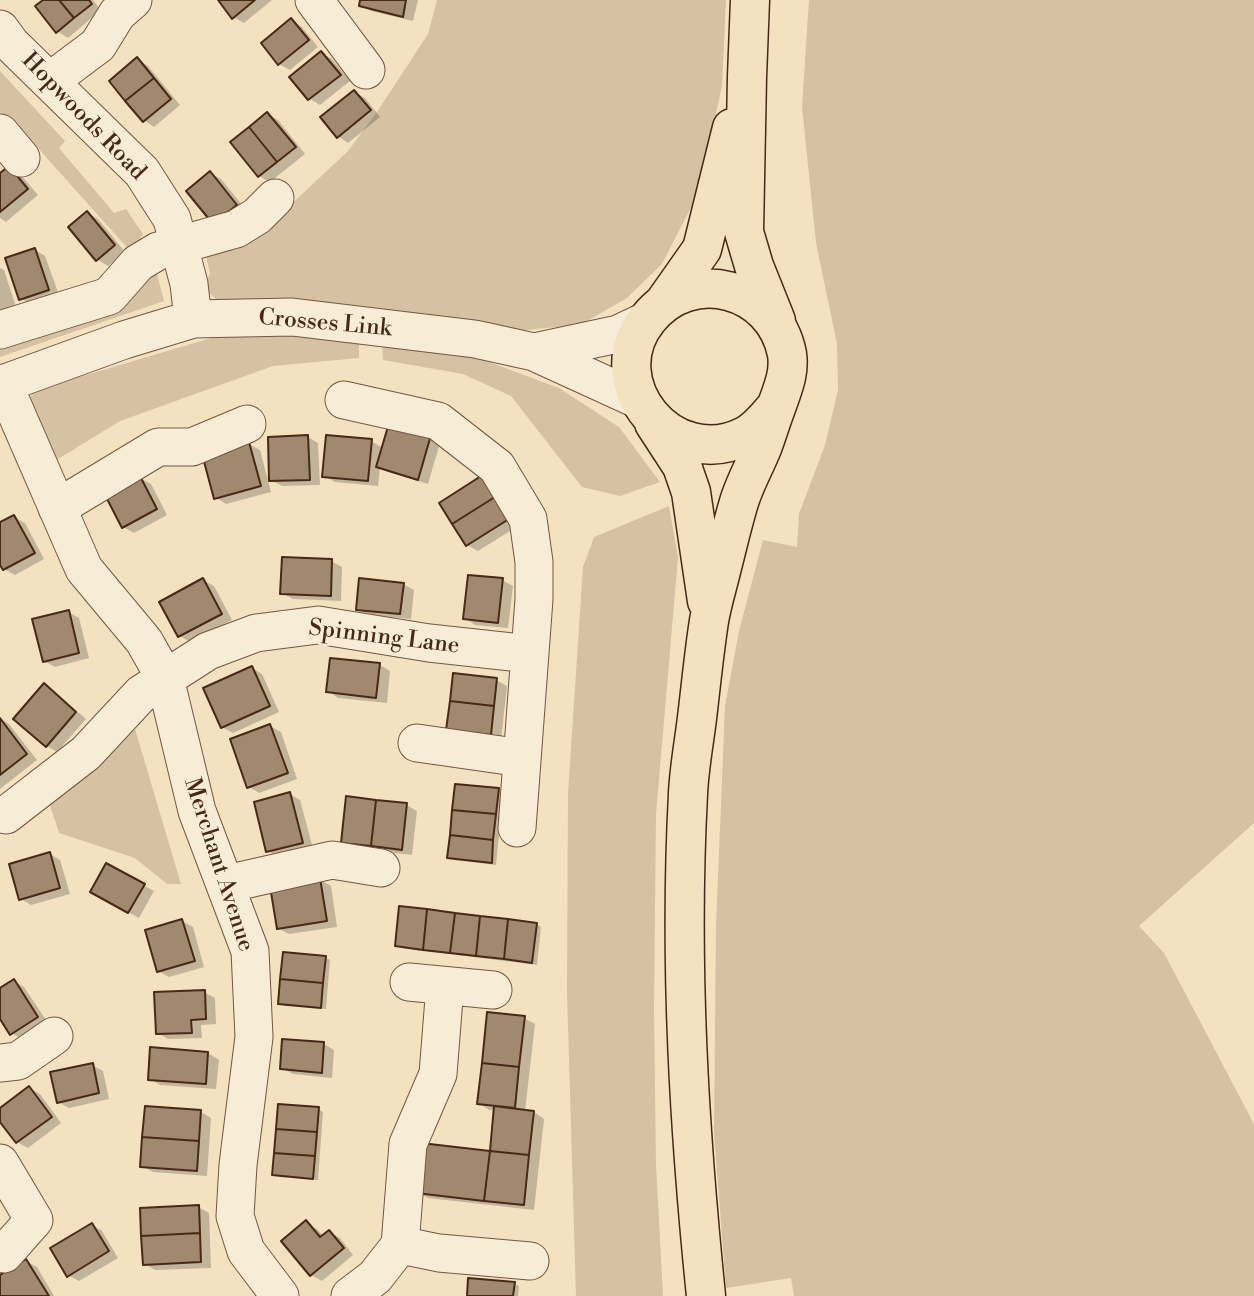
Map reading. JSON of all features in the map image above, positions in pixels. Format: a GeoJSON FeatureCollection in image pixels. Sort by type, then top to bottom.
{"type":"FeatureCollection","features":[{"type":"Feature","properties":{"kind":"main road"},"geometry":{"type":"LineString","coordinates":[[706,1296],[696,1203],[685,1028],[688,792],[709,617],[741,497],[786,384],[788,357],[744,232],[750,0]]}},
{"type":"Feature","properties":{"kind":"main road"},"geometry":{"type":"LineString","coordinates":[[709,617],[691,492],[682,466],[645,408],[632,373],[634,346],[655,312],[702,249],[719,175],[747,77]]}},
{"type":"Feature","properties":{"kind":"main road"},"geometry":{"type":"LineString","coordinates":[[655,312],[689,291],[715,288],[741,295],[764,310],[780,332]]}},
{"type":"Feature","properties":{"kind":"main road"},"geometry":{"type":"LineString","coordinates":[[645,408],[666,431],[685,440],[705,444],[725,443],[745,436],[762,424],[775,408]]}},
{"type":"Feature","properties":{"kind":"street"},"geometry":{"type":"LineString","coordinates":[[50,81],[98,45],[117,14],[133,0]]}},
{"type":"Feature","properties":{"kind":"street"},"geometry":{"type":"LineString","coordinates":[[314,0],[366,70]]}},
{"type":"Feature","properties":{"kind":"street","name":"Hopwoods Road"},"geometry":{"type":"LineString","coordinates":[[4,42],[50,81],[142,172],[172,219],[189,285],[193,318]]}},
{"type":"Feature","properties":{"kind":"street"},"geometry":{"type":"LineString","coordinates":[[0,330],[109,296],[138,263],[158,251],[236,229],[257,216],[275,198]]}},
{"type":"Feature","properties":{"kind":"street"},"geometry":{"type":"LineString","coordinates":[[534,352],[618,334],[655,312]]}},
{"type":"Feature","properties":{"kind":"street","name":"Crosses Link"},"geometry":{"type":"LineString","coordinates":[[2,384],[193,318],[292,317],[475,339],[534,352]]}},
{"type":"Feature","properties":{"kind":"street"},"geometry":{"type":"LineString","coordinates":[[534,352],[645,408]]}},
{"type":"Feature","properties":{"kind":"street","name":"Merchant Avenue"},"geometry":{"type":"LineString","coordinates":[[2,384],[84,569],[144,641],[165,677],[197,811],[250,951],[254,1037],[238,1165],[236,1216],[246,1251],[280,1296]]}},
{"type":"Feature","properties":{"kind":"street"},"geometry":{"type":"LineString","coordinates":[[345,401],[438,421],[497,467],[528,519],[534,562],[517,828]]}},
{"type":"Feature","properties":{"kind":"street"},"geometry":{"type":"LineString","coordinates":[[57,508],[158,447],[192,447],[247,424]]}},
{"type":"Feature","properties":{"kind":"street","name":"Spinning Lane"},"geometry":{"type":"LineString","coordinates":[[6,815],[86,753],[141,694],[208,651],[256,633],[318,625],[429,643],[530,654]]}},
{"type":"Feature","properties":{"kind":"street"},"geometry":{"type":"LineString","coordinates":[[417,743],[522,758]]}},
{"type":"Feature","properties":{"kind":"street"},"geometry":{"type":"LineString","coordinates":[[226,887],[244,880],[332,860],[381,868]]}},
{"type":"Feature","properties":{"kind":"street"},"geometry":{"type":"LineString","coordinates":[[409,982],[493,990]]}},
{"type":"Feature","properties":{"kind":"street"},"geometry":{"type":"LineString","coordinates":[[350,1296],[375,1277],[400,1245],[408,1144],[438,1074],[445,986]]}},
{"type":"Feature","properties":{"kind":"street"},"geometry":{"type":"LineString","coordinates":[[0,1063],[18,1061],[54,1036]]}},
{"type":"Feature","properties":{"kind":"street"},"geometry":{"type":"LineString","coordinates":[[0,1163],[34,1220],[4,1254]]}},
{"type":"Feature","properties":{"kind":"street"},"geometry":{"type":"LineString","coordinates":[[400,1245],[439,1253],[530,1261]]}},
{"type":"Feature","properties":{"kind":"shaded area"},"geometry":{"type":"Polygon","coordinates":[[[437,0],[726,0],[722,86],[699,192],[662,264],[627,298],[580,325],[514,331],[221,303],[203,288],[210,274],[205,251],[266,228],[348,151],[428,34],[437,0]]]}},
{"type":"Feature","properties":{"kind":"shaded area"},"geometry":{"type":"Polygon","coordinates":[[[809,0],[1254,0],[1254,823],[1139,926],[1164,953],[1254,1124],[1254,1296],[794,1296],[791,1278],[726,1288],[714,1132],[716,926],[725,706],[739,631],[763,540],[797,547],[799,514],[825,445],[838,390],[837,344],[816,243],[802,107],[809,0]]]}},
{"type":"Feature","properties":{"kind":"shaded area"},"geometry":{"type":"Polygon","coordinates":[[[0,71],[65,141],[59,148],[114,213],[126,209],[143,234],[131,252],[38,148],[0,112],[0,71]]]}},
{"type":"Feature","properties":{"kind":"shaded area"},"geometry":{"type":"Polygon","coordinates":[[[155,266],[164,301],[0,357],[0,339],[155,266]]]}},
{"type":"Feature","properties":{"kind":"shaded area"},"geometry":{"type":"Polygon","coordinates":[[[284,335],[359,339],[359,358],[273,366],[120,421],[50,464],[28,408],[32,391],[218,336],[284,335]]]}},
{"type":"Feature","properties":{"kind":"shaded area"},"geometry":{"type":"Polygon","coordinates":[[[382,342],[470,355],[559,388],[619,427],[660,482],[620,496],[582,487],[511,396],[463,374],[383,360],[382,342]]]}},
{"type":"Feature","properties":{"kind":"shaded area"},"geometry":{"type":"Polygon","coordinates":[[[669,506],[678,558],[656,814],[654,1009],[656,1164],[663,1296],[576,1296],[567,992],[568,793],[583,567],[594,537],[669,506]]]}},
{"type":"Feature","properties":{"kind":"shaded area"},"geometry":{"type":"Polygon","coordinates":[[[135,729],[181,884],[167,884],[135,858],[59,833],[50,805],[57,789],[135,729]]]}},
{"type":"Feature","properties":{"kind":"building"},"geometry":{"type":"Polygon","coordinates":[[[43,0],[59,0],[74,18],[56,33],[35,6],[43,0]]]}},
{"type":"Feature","properties":{"kind":"building"},"geometry":{"type":"Polygon","coordinates":[[[59,0],[89,0],[92,4],[74,18],[59,0]]]}},
{"type":"Feature","properties":{"kind":"building"},"geometry":{"type":"Polygon","coordinates":[[[218,0],[255,0],[232,19],[218,0]]]}},
{"type":"Feature","properties":{"kind":"building"},"geometry":{"type":"Polygon","coordinates":[[[360,0],[406,0],[403,17],[359,6],[360,0]]]}},
{"type":"Feature","properties":{"kind":"building"},"geometry":{"type":"Polygon","coordinates":[[[291,18],[309,40],[278,65],[261,43],[291,18]]]}},
{"type":"Feature","properties":{"kind":"building"},"geometry":{"type":"Polygon","coordinates":[[[321,51],[341,75],[308,100],[289,77],[321,51]]]}},
{"type":"Feature","properties":{"kind":"building"},"geometry":{"type":"Polygon","coordinates":[[[137,57],[154,78],[125,101],[109,81],[137,57]]]}},
{"type":"Feature","properties":{"kind":"building"},"geometry":{"type":"Polygon","coordinates":[[[154,78],[171,99],[143,122],[125,101],[154,78]]]}},
{"type":"Feature","properties":{"kind":"building"},"geometry":{"type":"Polygon","coordinates":[[[354,90],[371,110],[337,138],[320,117],[354,90]]]}},
{"type":"Feature","properties":{"kind":"building"},"geometry":{"type":"Polygon","coordinates":[[[267,112],[296,147],[277,162],[249,127],[267,112]]]}},
{"type":"Feature","properties":{"kind":"building"},"geometry":{"type":"Polygon","coordinates":[[[249,127],[277,162],[258,177],[230,142],[249,127]]]}},
{"type":"Feature","properties":{"kind":"building"},"geometry":{"type":"Polygon","coordinates":[[[9,166],[28,189],[0,212],[0,173],[9,166]]]}},
{"type":"Feature","properties":{"kind":"building"},"geometry":{"type":"Polygon","coordinates":[[[210,171],[237,205],[213,224],[186,191],[210,171]]]}},
{"type":"Feature","properties":{"kind":"building"},"geometry":{"type":"Polygon","coordinates":[[[87,211],[115,245],[96,261],[68,227],[87,211]]]}},
{"type":"Feature","properties":{"kind":"building"},"geometry":{"type":"Polygon","coordinates":[[[35,248],[49,290],[19,300],[5,258],[35,248]]]}},
{"type":"Feature","properties":{"kind":"building"},"geometry":{"type":"Polygon","coordinates":[[[389,423],[431,435],[418,480],[376,467],[389,423]]]}},
{"type":"Feature","properties":{"kind":"building"},"geometry":{"type":"Polygon","coordinates":[[[308,435],[310,480],[269,481],[268,437],[308,435]]]}},
{"type":"Feature","properties":{"kind":"building"},"geometry":{"type":"Polygon","coordinates":[[[326,435],[372,439],[368,481],[322,477],[326,435]]]}},
{"type":"Feature","properties":{"kind":"building"},"geometry":{"type":"Polygon","coordinates":[[[249,442],[261,486],[214,499],[202,454],[249,442]]]}},
{"type":"Feature","properties":{"kind":"building"},"geometry":{"type":"Polygon","coordinates":[[[140,476],[157,509],[122,528],[105,495],[140,476]]]}},
{"type":"Feature","properties":{"kind":"building"},"geometry":{"type":"Polygon","coordinates":[[[481,476],[495,497],[452,524],[439,503],[481,476]]]}},
{"type":"Feature","properties":{"kind":"building"},"geometry":{"type":"Polygon","coordinates":[[[495,497],[509,519],[466,546],[452,524],[495,497]]]}},
{"type":"Feature","properties":{"kind":"building"},"geometry":{"type":"Polygon","coordinates":[[[14,515],[35,553],[3,570],[0,565],[0,522],[14,515]]]}},
{"type":"Feature","properties":{"kind":"building"},"geometry":{"type":"Polygon","coordinates":[[[282,557],[332,559],[331,596],[280,594],[282,557]]]}},
{"type":"Feature","properties":{"kind":"building"},"geometry":{"type":"Polygon","coordinates":[[[468,575],[503,578],[498,623],[463,619],[468,575]]]}},
{"type":"Feature","properties":{"kind":"building"},"geometry":{"type":"Polygon","coordinates":[[[203,578],[222,614],[178,637],[159,602],[203,578]]]}},
{"type":"Feature","properties":{"kind":"building"},"geometry":{"type":"Polygon","coordinates":[[[359,578],[404,583],[400,614],[356,610],[359,578]]]}},
{"type":"Feature","properties":{"kind":"building"},"geometry":{"type":"Polygon","coordinates":[[[69,610],[79,653],[43,662],[32,619],[69,610]]]}},
{"type":"Feature","properties":{"kind":"building"},"geometry":{"type":"Polygon","coordinates":[[[330,658],[380,663],[376,698],[326,692],[330,658]]]}},
{"type":"Feature","properties":{"kind":"building"},"geometry":{"type":"Polygon","coordinates":[[[252,666],[270,706],[221,728],[203,688],[252,666]]]}},
{"type":"Feature","properties":{"kind":"building"},"geometry":{"type":"Polygon","coordinates":[[[453,673],[497,678],[494,706],[450,701],[453,673]]]}},
{"type":"Feature","properties":{"kind":"building"},"geometry":{"type":"Polygon","coordinates":[[[44,683],[76,712],[46,747],[13,719],[44,683]]]}},
{"type":"Feature","properties":{"kind":"building"},"geometry":{"type":"Polygon","coordinates":[[[450,701],[494,706],[491,735],[446,730],[450,701]]]}},
{"type":"Feature","properties":{"kind":"building"},"geometry":{"type":"Polygon","coordinates":[[[0,718],[27,754],[0,775],[0,718]]]}},
{"type":"Feature","properties":{"kind":"building"},"geometry":{"type":"Polygon","coordinates":[[[270,724],[288,773],[247,788],[230,739],[270,724]]]}},
{"type":"Feature","properties":{"kind":"building"},"geometry":{"type":"Polygon","coordinates":[[[455,784],[499,788],[496,814],[452,810],[455,784]]]}},
{"type":"Feature","properties":{"kind":"building"},"geometry":{"type":"Polygon","coordinates":[[[290,792],[303,843],[266,852],[254,802],[290,792]]]}},
{"type":"Feature","properties":{"kind":"building"},"geometry":{"type":"Polygon","coordinates":[[[346,796],[376,800],[371,846],[341,843],[346,796]]]}},
{"type":"Feature","properties":{"kind":"building"},"geometry":{"type":"Polygon","coordinates":[[[376,800],[407,803],[402,850],[371,846],[376,800]]]}},
{"type":"Feature","properties":{"kind":"building"},"geometry":{"type":"Polygon","coordinates":[[[452,810],[496,814],[493,840],[450,835],[452,810]]]}},
{"type":"Feature","properties":{"kind":"building"},"geometry":{"type":"Polygon","coordinates":[[[450,835],[493,840],[492,863],[447,858],[450,835]]]}},
{"type":"Feature","properties":{"kind":"building"},"geometry":{"type":"Polygon","coordinates":[[[50,852],[60,888],[19,900],[9,864],[50,852]]]}},
{"type":"Feature","properties":{"kind":"building"},"geometry":{"type":"Polygon","coordinates":[[[106,863],[145,884],[128,913],[90,892],[106,863]]]}},
{"type":"Feature","properties":{"kind":"building"},"geometry":{"type":"Polygon","coordinates":[[[320,878],[327,921],[277,929],[270,886],[320,878]]]}},
{"type":"Feature","properties":{"kind":"building"},"geometry":{"type":"Polygon","coordinates":[[[399,906],[427,909],[423,950],[395,946],[399,906]]]}},
{"type":"Feature","properties":{"kind":"building"},"geometry":{"type":"Polygon","coordinates":[[[427,909],[455,913],[450,953],[423,950],[427,909]]]}},
{"type":"Feature","properties":{"kind":"building"},"geometry":{"type":"Polygon","coordinates":[[[455,913],[480,916],[476,956],[450,953],[455,913]]]}},
{"type":"Feature","properties":{"kind":"building"},"geometry":{"type":"Polygon","coordinates":[[[480,916],[508,919],[504,959],[476,956],[480,916]]]}},
{"type":"Feature","properties":{"kind":"building"},"geometry":{"type":"Polygon","coordinates":[[[182,919],[195,961],[157,972],[145,930],[182,919]]]}},
{"type":"Feature","properties":{"kind":"building"},"geometry":{"type":"Polygon","coordinates":[[[508,919],[537,923],[532,963],[504,959],[508,919]]]}},
{"type":"Feature","properties":{"kind":"building"},"geometry":{"type":"Polygon","coordinates":[[[283,952],[326,956],[323,983],[280,979],[283,952]]]}},
{"type":"Feature","properties":{"kind":"building"},"geometry":{"type":"Polygon","coordinates":[[[14,979],[38,1017],[10,1035],[0,1019],[0,988],[14,979]]]}},
{"type":"Feature","properties":{"kind":"building"},"geometry":{"type":"Polygon","coordinates":[[[280,979],[323,983],[321,1008],[278,1004],[280,979]]]}},
{"type":"Feature","properties":{"kind":"building"},"geometry":{"type":"Polygon","coordinates":[[[205,990],[206,1019],[191,1020],[192,1033],[156,1034],[154,992],[205,990]]]}},
{"type":"Feature","properties":{"kind":"building"},"geometry":{"type":"Polygon","coordinates":[[[487,1012],[525,1016],[519,1067],[482,1063],[487,1012]]]}},
{"type":"Feature","properties":{"kind":"building"},"geometry":{"type":"Polygon","coordinates":[[[282,1039],[324,1042],[322,1073],[280,1069],[282,1039]]]}},
{"type":"Feature","properties":{"kind":"building"},"geometry":{"type":"Polygon","coordinates":[[[150,1047],[208,1052],[206,1084],[148,1080],[150,1047]]]}},
{"type":"Feature","properties":{"kind":"building"},"geometry":{"type":"Polygon","coordinates":[[[93,1063],[99,1093],[57,1103],[50,1072],[93,1063]]]}},
{"type":"Feature","properties":{"kind":"building"},"geometry":{"type":"Polygon","coordinates":[[[482,1063],[519,1067],[515,1108],[477,1104],[482,1063]]]}},
{"type":"Feature","properties":{"kind":"building"},"geometry":{"type":"Polygon","coordinates":[[[29,1086],[52,1117],[16,1143],[0,1122],[0,1108],[29,1086]]]}},
{"type":"Feature","properties":{"kind":"building"},"geometry":{"type":"Polygon","coordinates":[[[278,1104],[319,1107],[317,1132],[276,1129],[278,1104]]]}},
{"type":"Feature","properties":{"kind":"building"},"geometry":{"type":"Polygon","coordinates":[[[145,1106],[201,1110],[199,1141],[142,1137],[145,1106]]]}},
{"type":"Feature","properties":{"kind":"building"},"geometry":{"type":"Polygon","coordinates":[[[494,1106],[534,1111],[529,1155],[490,1151],[494,1106]]]}},
{"type":"Feature","properties":{"kind":"building"},"geometry":{"type":"Polygon","coordinates":[[[276,1129],[317,1132],[315,1156],[274,1153],[276,1129]]]}},
{"type":"Feature","properties":{"kind":"building"},"geometry":{"type":"Polygon","coordinates":[[[142,1137],[199,1141],[197,1171],[140,1167],[142,1137]]]}},
{"type":"Feature","properties":{"kind":"building"},"geometry":{"type":"Polygon","coordinates":[[[421,1143],[490,1151],[484,1201],[416,1193],[421,1143]]]}},
{"type":"Feature","properties":{"kind":"building"},"geometry":{"type":"Polygon","coordinates":[[[490,1151],[529,1155],[524,1205],[484,1201],[490,1151]]]}},
{"type":"Feature","properties":{"kind":"building"},"geometry":{"type":"Polygon","coordinates":[[[274,1153],[315,1156],[313,1179],[272,1175],[274,1153]]]}},
{"type":"Feature","properties":{"kind":"building"},"geometry":{"type":"Polygon","coordinates":[[[199,1205],[200,1233],[141,1236],[140,1208],[199,1205]]]}},
{"type":"Feature","properties":{"kind":"building"},"geometry":{"type":"Polygon","coordinates":[[[306,1220],[320,1237],[329,1230],[344,1248],[310,1276],[281,1241],[306,1220]]]}},
{"type":"Feature","properties":{"kind":"building"},"geometry":{"type":"Polygon","coordinates":[[[92,1223],[109,1251],[67,1277],[50,1248],[92,1223]]]}},
{"type":"Feature","properties":{"kind":"building"},"geometry":{"type":"Polygon","coordinates":[[[200,1233],[201,1262],[143,1265],[141,1236],[200,1233]]]}},
{"type":"Feature","properties":{"kind":"building"},"geometry":{"type":"Polygon","coordinates":[[[26,1259],[49,1296],[0,1296],[0,1275],[26,1259]]]}},
{"type":"Feature","properties":{"kind":"building"},"geometry":{"type":"Polygon","coordinates":[[[468,1278],[515,1282],[513,1296],[467,1296],[468,1278]]]}}]}
